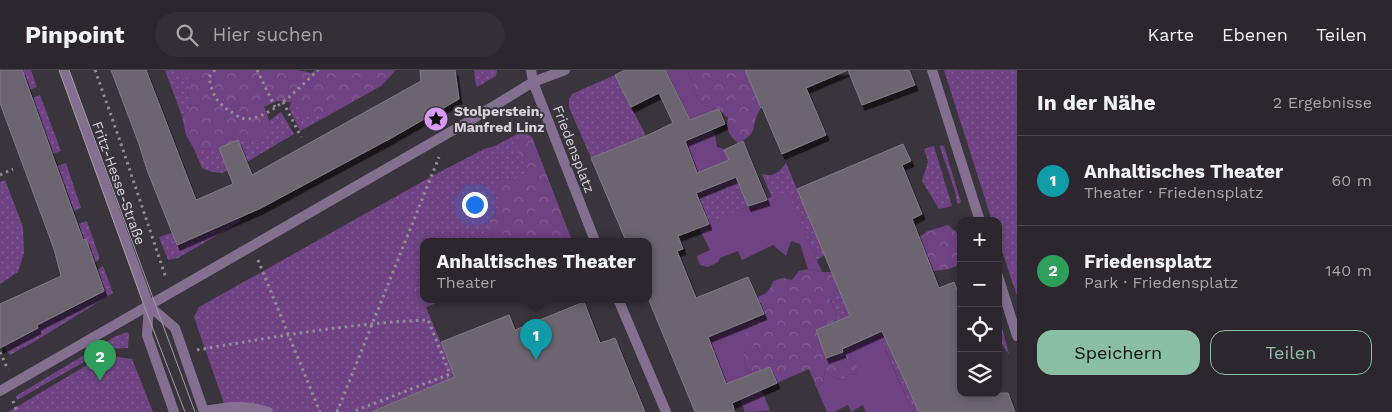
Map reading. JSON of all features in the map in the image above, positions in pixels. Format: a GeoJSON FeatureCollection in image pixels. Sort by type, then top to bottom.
{"type":"FeatureCollection","features":[{"type":"Feature","properties":{"kind":"street","name":"Fritz-Hesse-Straße"},"geometry":{"type":"LineString","coordinates":[[64,70],[149,306],[147,335],[174,412]]}},
{"type":"Feature","properties":{"kind":"street","name":"Friedensplatz"},"geometry":{"type":"LineString","coordinates":[[531,70],[533,82],[594,238]]}},
{"type":"Feature","properties":{"kind":"street"},"geometry":{"type":"LineString","coordinates":[[0,391],[449,133],[533,82],[565,70]]}},
{"type":"Feature","properties":{"kind":"street"},"geometry":{"type":"LineString","coordinates":[[932,70],[979,217]]}},
{"type":"Feature","properties":{"kind":"street"},"geometry":{"type":"LineString","coordinates":[[1002,289],[1017,336]]}},
{"type":"Feature","properties":{"kind":"street"},"geometry":{"type":"LineString","coordinates":[[620,303],[666,412]]}},
{"type":"Feature","properties":{"kind":"street","name":"Fritz-Hesse-Straße"},"geometry":{"type":"LineString","coordinates":[[149,306],[175,328],[204,412]]}},
{"type":"Feature","properties":{"kind":"street"},"geometry":{"type":"LineString","coordinates":[[204,412],[240,406],[268,412]]}},
{"type":"Feature","properties":{"kind":"path"},"geometry":{"type":"LineString","coordinates":[[94,70],[120,138],[171,293]]}},
{"type":"Feature","properties":{"kind":"path"},"geometry":{"type":"LineString","coordinates":[[215,70],[209,77],[211,91],[222,106],[240,118],[258,118],[283,102],[318,70]]}},
{"type":"Feature","properties":{"kind":"path"},"geometry":{"type":"LineString","coordinates":[[257,70],[275,107]]}},
{"type":"Feature","properties":{"kind":"path"},"geometry":{"type":"LineString","coordinates":[[283,102],[301,137]]}},
{"type":"Feature","properties":{"kind":"path"},"geometry":{"type":"LineString","coordinates":[[337,412],[449,133]]}},
{"type":"Feature","properties":{"kind":"path"},"geometry":{"type":"LineString","coordinates":[[0,175],[13,169]]}},
{"type":"Feature","properties":{"kind":"path"},"geometry":{"type":"LineString","coordinates":[[252,246],[320,412]]}},
{"type":"Feature","properties":{"kind":"path"},"geometry":{"type":"LineString","coordinates":[[184,353],[288,334],[428,320],[450,374],[352,412]]}},
{"type":"Feature","properties":{"kind":"green space"},"geometry":{"type":"Polygon","coordinates":[[[22,70],[31,70],[37,87],[29,90],[22,70]]]}},
{"type":"Feature","properties":{"kind":"green space"},"geometry":{"type":"Polygon","coordinates":[[[165,70],[181,70],[191,80],[187,95],[191,106],[182,116],[165,70]]]}},
{"type":"Feature","properties":{"kind":"green space"},"geometry":{"type":"Polygon","coordinates":[[[181,70],[298,70],[311,73],[315,70],[396,70],[381,86],[331,114],[305,117],[295,103],[277,101],[264,107],[271,125],[257,141],[242,139],[219,148],[194,149],[186,135],[182,116],[191,106],[187,95],[191,80],[181,70]]]}},
{"type":"Feature","properties":{"kind":"green space"},"geometry":{"type":"Polygon","coordinates":[[[474,70],[497,70],[496,76],[477,87],[474,70]]]}},
{"type":"Feature","properties":{"kind":"green space"},"geometry":{"type":"Polygon","coordinates":[[[665,70],[687,70],[699,100],[703,104],[719,109],[706,114],[715,135],[717,147],[724,149],[729,160],[697,173],[694,166],[670,175],[660,152],[698,135],[665,70]]]}},
{"type":"Feature","properties":{"kind":"green space"},"geometry":{"type":"Polygon","coordinates":[[[687,70],[745,70],[761,108],[750,135],[738,143],[732,138],[727,126],[728,118],[719,109],[703,104],[699,100],[687,70]]]}},
{"type":"Feature","properties":{"kind":"green space"},"geometry":{"type":"Polygon","coordinates":[[[944,70],[1017,70],[1017,296],[1002,251],[1002,217],[991,217],[944,70]]]}},
{"type":"Feature","properties":{"kind":"green space"},"geometry":{"type":"Polygon","coordinates":[[[615,75],[646,136],[591,158],[569,107],[569,99],[572,94],[615,75]]]}},
{"type":"Feature","properties":{"kind":"green space"},"geometry":{"type":"Polygon","coordinates":[[[40,95],[61,151],[53,154],[32,98],[40,95]]]}},
{"type":"Feature","properties":{"kind":"green space"},"geometry":{"type":"Polygon","coordinates":[[[291,103],[320,114],[331,114],[300,131],[289,108],[291,103]]]}},
{"type":"Feature","properties":{"kind":"green space"},"geometry":{"type":"Polygon","coordinates":[[[281,112],[294,134],[247,162],[222,173],[202,168],[194,149],[219,148],[226,167],[238,140],[271,125],[269,121],[281,112]]]}},
{"type":"Feature","properties":{"kind":"green space"},"geometry":{"type":"Polygon","coordinates":[[[523,131],[532,137],[571,238],[420,238],[420,303],[436,303],[426,307],[455,377],[369,412],[227,412],[194,317],[199,307],[436,174],[484,149],[495,146],[523,131]]]}},
{"type":"Feature","properties":{"kind":"green space"},"geometry":{"type":"Polygon","coordinates":[[[532,137],[571,238],[493,238],[490,235],[490,221],[497,214],[500,204],[496,193],[497,184],[510,178],[523,179],[527,176],[523,161],[516,150],[520,140],[532,137]]]}},
{"type":"Feature","properties":{"kind":"green space"},"geometry":{"type":"Polygon","coordinates":[[[941,145],[944,146],[961,202],[959,204],[957,203],[941,145]]]}},
{"type":"Feature","properties":{"kind":"green space"},"geometry":{"type":"Polygon","coordinates":[[[934,146],[952,206],[939,209],[922,181],[928,162],[924,149],[934,146]]]}},
{"type":"Feature","properties":{"kind":"green space"},"geometry":{"type":"Polygon","coordinates":[[[66,163],[81,208],[74,211],[57,166],[66,163]]]}},
{"type":"Feature","properties":{"kind":"green space"},"geometry":{"type":"Polygon","coordinates":[[[786,163],[825,255],[817,260],[787,192],[772,198],[762,174],[770,175],[776,173],[786,163]]]}},
{"type":"Feature","properties":{"kind":"green space"},"geometry":{"type":"Polygon","coordinates":[[[736,177],[748,206],[709,224],[696,193],[736,177]]]}},
{"type":"Feature","properties":{"kind":"green space"},"geometry":{"type":"Polygon","coordinates":[[[5,180],[23,227],[24,253],[18,272],[0,284],[0,182],[5,180]]]}},
{"type":"Feature","properties":{"kind":"green space"},"geometry":{"type":"Polygon","coordinates":[[[787,191],[822,272],[808,269],[800,244],[791,241],[786,256],[773,245],[742,260],[738,251],[720,258],[718,262],[708,267],[700,265],[697,256],[710,250],[699,228],[787,191]]]}},
{"type":"Feature","properties":{"kind":"green space"},"geometry":{"type":"Polygon","coordinates":[[[240,218],[241,221],[178,258],[168,260],[159,237],[172,233],[178,245],[240,218]]]}},
{"type":"Feature","properties":{"kind":"green space"},"geometry":{"type":"Polygon","coordinates":[[[87,221],[99,256],[99,260],[94,263],[86,239],[83,240],[78,224],[87,221]]]}},
{"type":"Feature","properties":{"kind":"green space"},"geometry":{"type":"Polygon","coordinates":[[[948,225],[957,233],[957,266],[949,269],[933,271],[919,237],[928,231],[948,225]]]}},
{"type":"Feature","properties":{"kind":"green space"},"geometry":{"type":"Polygon","coordinates":[[[103,266],[113,293],[10,355],[3,346],[38,328],[37,325],[103,266]]]}},
{"type":"Feature","properties":{"kind":"green space"},"geometry":{"type":"Polygon","coordinates":[[[808,269],[832,272],[839,288],[830,298],[838,317],[832,323],[816,330],[826,358],[843,352],[850,353],[851,360],[858,366],[855,375],[850,374],[843,379],[835,378],[825,371],[823,382],[817,389],[809,369],[777,383],[770,367],[752,374],[746,367],[744,360],[744,353],[752,349],[744,335],[747,327],[764,315],[757,297],[767,292],[773,281],[783,278],[792,280],[799,271],[808,269]]]}},
{"type":"Feature","properties":{"kind":"green space"},"geometry":{"type":"Polygon","coordinates":[[[420,278],[420,301],[409,290],[414,280],[420,278]]]}},
{"type":"Feature","properties":{"kind":"green space"},"geometry":{"type":"Polygon","coordinates":[[[839,288],[863,348],[850,353],[843,352],[832,323],[838,317],[830,297],[839,288]]]}},
{"type":"Feature","properties":{"kind":"green space"},"geometry":{"type":"Polygon","coordinates":[[[746,302],[754,320],[746,327],[744,335],[753,343],[752,349],[744,353],[744,360],[746,367],[752,374],[726,384],[708,337],[746,302]]]}},
{"type":"Feature","properties":{"kind":"green space"},"geometry":{"type":"Polygon","coordinates":[[[422,303],[436,303],[426,307],[422,303]]]}},
{"type":"Feature","properties":{"kind":"green space"},"geometry":{"type":"Polygon","coordinates":[[[1002,328],[1009,354],[1002,344],[1002,328]]]}},
{"type":"Feature","properties":{"kind":"green space"},"geometry":{"type":"Polygon","coordinates":[[[882,331],[889,347],[885,350],[913,412],[866,412],[863,405],[851,412],[848,405],[834,412],[827,412],[817,389],[823,382],[825,371],[835,378],[843,379],[850,374],[855,375],[858,366],[851,360],[850,353],[863,348],[860,341],[882,331]]]}},
{"type":"Feature","properties":{"kind":"green space"},"geometry":{"type":"Polygon","coordinates":[[[127,332],[129,334],[128,348],[107,349],[17,400],[16,396],[114,337],[127,332]]]}},
{"type":"Feature","properties":{"kind":"green space"},"geometry":{"type":"Polygon","coordinates":[[[889,347],[919,412],[913,412],[885,349],[889,347]]]}},
{"type":"Feature","properties":{"kind":"green space"},"geometry":{"type":"Polygon","coordinates":[[[104,355],[132,359],[153,412],[8,412],[104,355]]]}},
{"type":"Feature","properties":{"kind":"green space"},"geometry":{"type":"Polygon","coordinates":[[[762,390],[770,411],[745,412],[740,399],[762,390]]]}},
{"type":"Feature","properties":{"kind":"building"},"geometry":{"type":"Polygon","coordinates":[[[0,70],[22,70],[83,240],[86,239],[104,291],[37,325],[38,328],[0,348],[0,304],[61,276],[54,249],[0,103],[0,70]]]}},
{"type":"Feature","properties":{"kind":"building"},"geometry":{"type":"Polygon","coordinates":[[[111,70],[146,70],[196,200],[233,184],[219,148],[238,140],[252,175],[421,81],[420,70],[455,70],[459,99],[261,208],[177,245],[147,170],[111,70]]]}},
{"type":"Feature","properties":{"kind":"building"},"geometry":{"type":"Polygon","coordinates":[[[625,70],[665,70],[690,120],[719,109],[725,124],[685,141],[697,173],[729,160],[724,150],[743,141],[767,200],[748,206],[736,177],[696,193],[709,224],[678,236],[683,249],[677,251],[696,298],[748,277],[764,314],[708,337],[726,384],[770,367],[777,383],[732,403],[735,412],[695,412],[650,303],[652,303],[652,238],[625,238],[591,158],[673,123],[659,93],[631,107],[615,75],[625,70]]]}},
{"type":"Feature","properties":{"kind":"building"},"geometry":{"type":"Polygon","coordinates":[[[745,70],[848,70],[806,88],[826,135],[782,154],[745,70]]]}},
{"type":"Feature","properties":{"kind":"building"},"geometry":{"type":"Polygon","coordinates":[[[848,70],[909,70],[915,85],[862,105],[848,70]]]}},
{"type":"Feature","properties":{"kind":"building"},"geometry":{"type":"Polygon","coordinates":[[[903,144],[911,161],[902,165],[922,214],[912,219],[939,288],[954,282],[957,290],[957,397],[1002,397],[1002,393],[1008,393],[1015,412],[919,412],[882,331],[842,349],[843,352],[826,358],[816,330],[850,316],[797,189],[903,144]]]}},
{"type":"Feature","properties":{"kind":"building"},"geometry":{"type":"Polygon","coordinates":[[[584,303],[600,343],[615,338],[645,412],[371,412],[455,377],[441,342],[509,315],[515,330],[584,303]]]}},
{"type":"Feature","properties":{"kind":"tram line"},"geometry":{"type":"LineString","coordinates":[[59,70],[145,308],[185,412]]}},
{"type":"Feature","properties":{"kind":"tram line"},"geometry":{"type":"LineString","coordinates":[[69,70],[195,412]]}},
{"type":"Feature","properties":{"kind":"place","name":"Stolperstein, Manfred Linz"},"geometry":{"type":"Point","coordinates":[436,119]}},
{"type":"Feature","properties":{"kind":"place","name":"Anhaltisches Theater"},"geometry":{"type":"Point","coordinates":[536,360]}},
{"type":"Feature","properties":{"kind":"place","name":"Friedensplatz"},"geometry":{"type":"Point","coordinates":[100,381]}}]}
